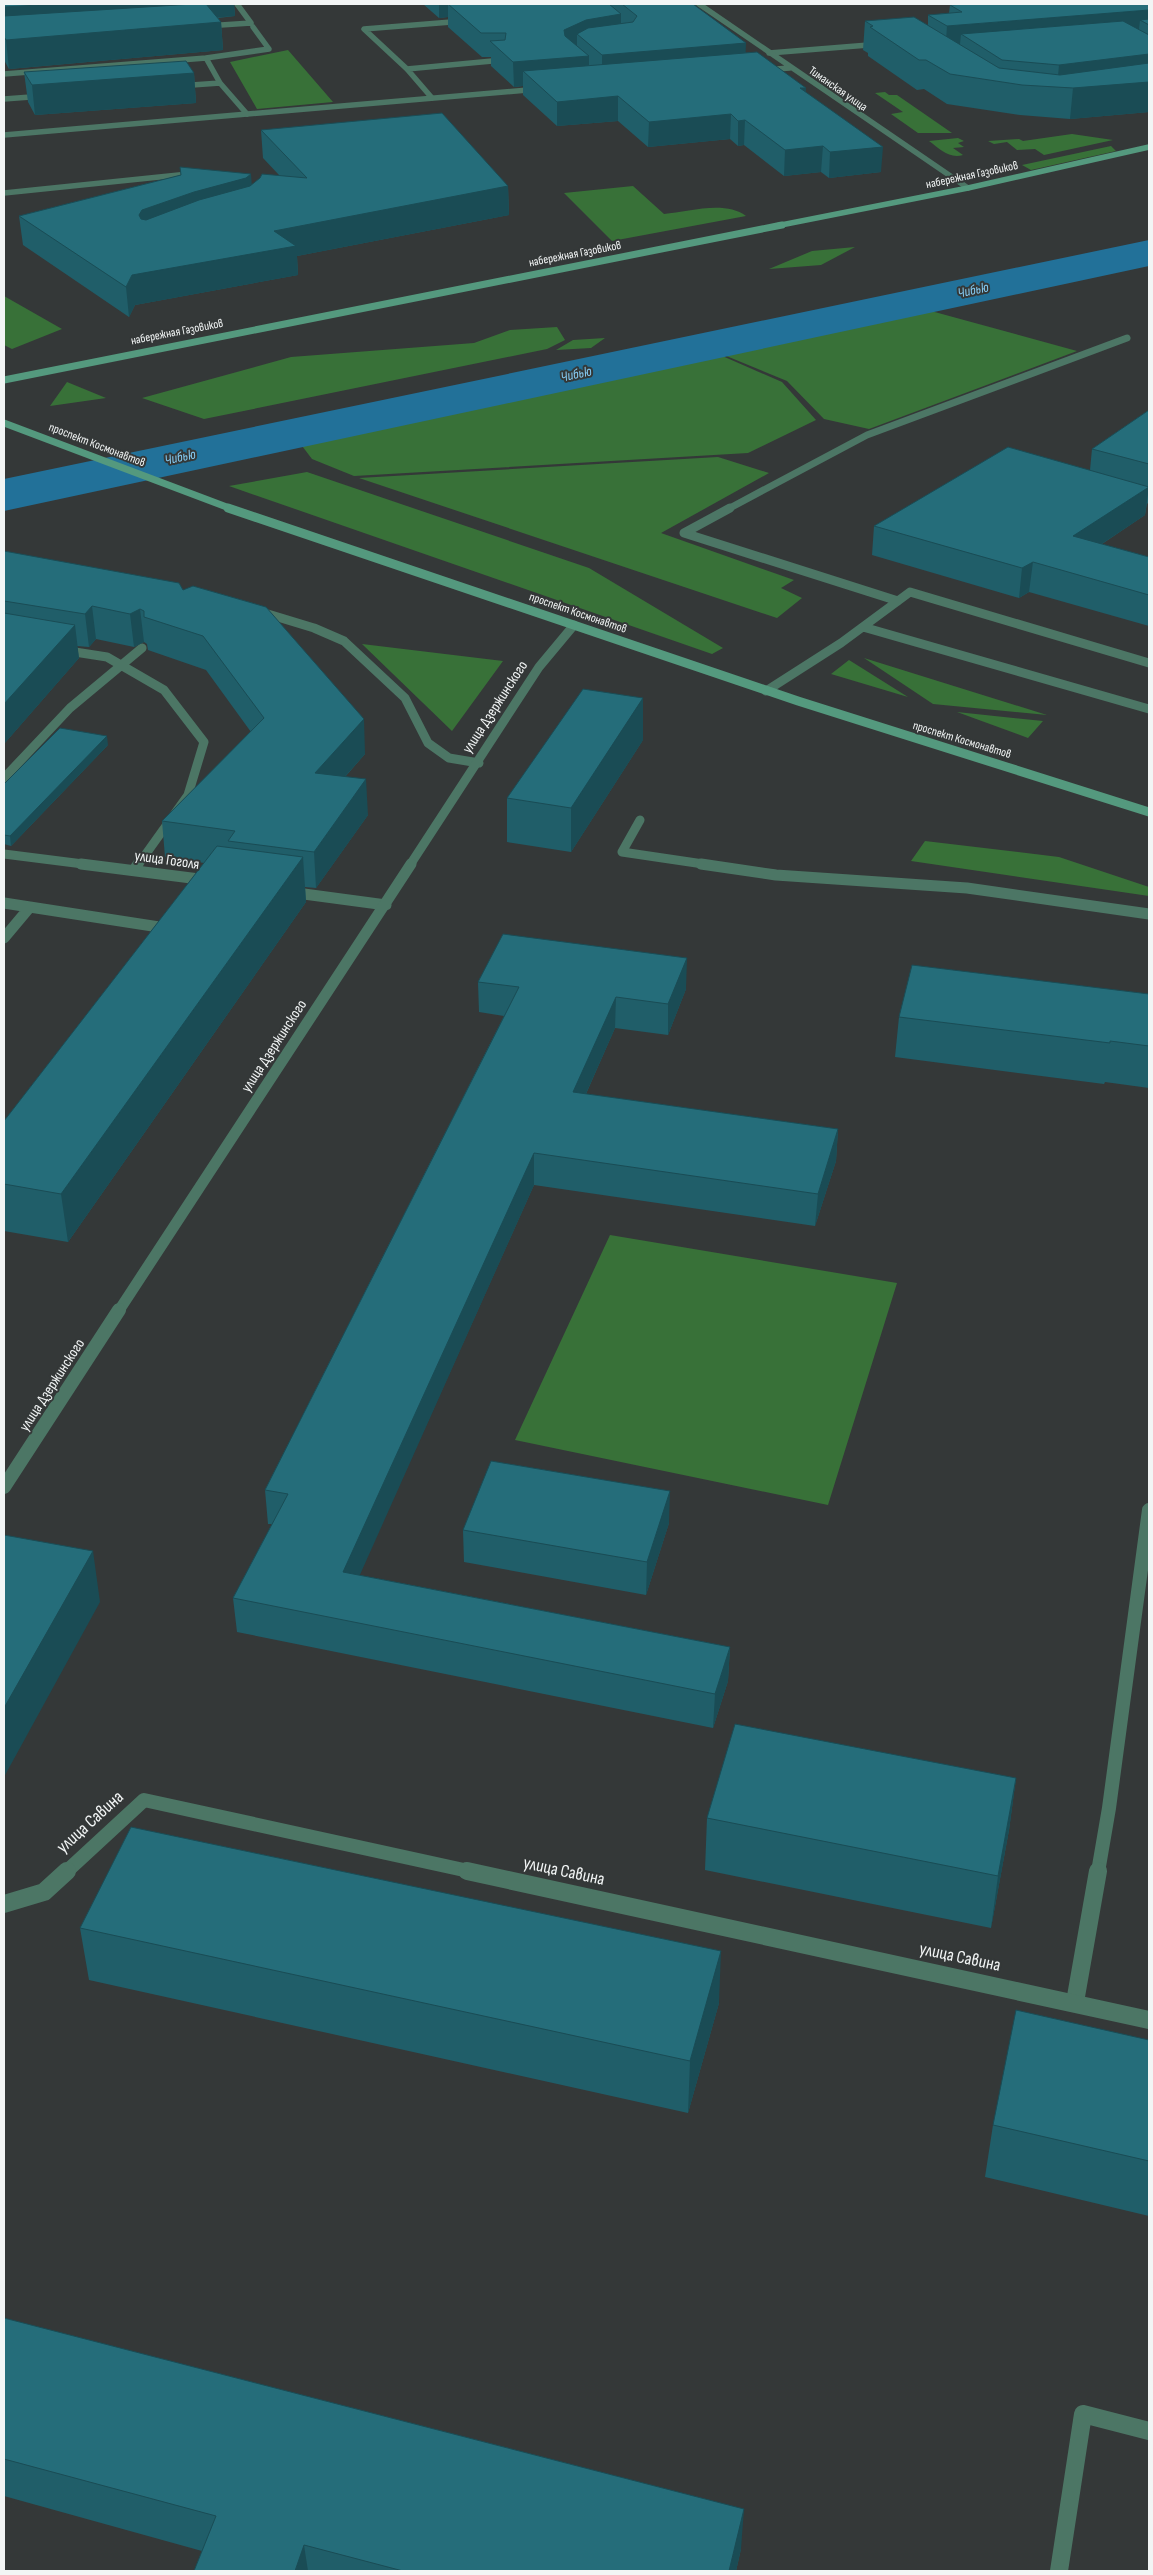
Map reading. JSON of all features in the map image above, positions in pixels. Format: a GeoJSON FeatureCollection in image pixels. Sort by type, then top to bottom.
{"type":"FeatureCollection","features":[{"type":"Feature","properties":{"kind":"main road","name":"набережная Газовиков"},"geometry":{"type":"LineString","coordinates":[[4,380],[968,188],[1149,147]]}},
{"type":"Feature","properties":{"kind":"main road","name":"проспект Космонавтов"},"geometry":{"type":"LineString","coordinates":[[4,423],[178,489],[766,691],[1149,812]]}},
{"type":"Feature","properties":{"kind":"street"},"geometry":{"type":"LineString","coordinates":[[201,26],[251,23],[237,4]]}},
{"type":"Feature","properties":{"kind":"street","name":"Тиманская улица"},"geometry":{"type":"LineString","coordinates":[[700,4],[790,68],[968,188]]}},
{"type":"Feature","properties":{"kind":"street"},"geometry":{"type":"LineString","coordinates":[[432,98],[407,69],[364,29],[470,20]]}},
{"type":"Feature","properties":{"kind":"street"},"geometry":{"type":"LineString","coordinates":[[4,74],[206,58],[269,49],[253,27]]}},
{"type":"Feature","properties":{"kind":"street"},"geometry":{"type":"LineString","coordinates":[[769,53],[884,44]]}},
{"type":"Feature","properties":{"kind":"street"},"geometry":{"type":"LineString","coordinates":[[206,58],[220,83],[246,114]]}},
{"type":"Feature","properties":{"kind":"street"},"geometry":{"type":"LineString","coordinates":[[407,69],[503,60]]}},
{"type":"Feature","properties":{"kind":"street"},"geometry":{"type":"LineString","coordinates":[[752,71],[790,68]]}},
{"type":"Feature","properties":{"kind":"street"},"geometry":{"type":"LineString","coordinates":[[171,87],[220,83]]}},
{"type":"Feature","properties":{"kind":"street"},"geometry":{"type":"LineString","coordinates":[[4,136],[551,88]]}},
{"type":"Feature","properties":{"kind":"street"},"geometry":{"type":"LineString","coordinates":[[4,99],[53,95]]}},
{"type":"Feature","properties":{"kind":"street"},"geometry":{"type":"LineString","coordinates":[[4,193],[206,172]]}},
{"type":"Feature","properties":{"kind":"street"},"geometry":{"type":"LineString","coordinates":[[898,601],[684,533],[867,435],[1127,338]]}},
{"type":"Feature","properties":{"kind":"street"},"geometry":{"type":"LineString","coordinates":[[766,691],[841,644],[910,592],[1149,663]]}},
{"type":"Feature","properties":{"kind":"street"},"geometry":{"type":"LineString","coordinates":[[248,608],[314,628],[344,641],[404,698],[428,743],[449,758],[479,762]]}},
{"type":"Feature","properties":{"kind":"street","name":"улица Дзержинского"},"geometry":{"type":"LineString","coordinates":[[4,1487],[540,668],[574,625]]}},
{"type":"Feature","properties":{"kind":"street"},"geometry":{"type":"LineString","coordinates":[[863,626],[1149,709]]}},
{"type":"Feature","properties":{"kind":"street"},"geometry":{"type":"LineString","coordinates":[[51,648],[107,658],[164,690],[204,742],[188,795],[134,870]]}},
{"type":"Feature","properties":{"kind":"street"},"geometry":{"type":"LineString","coordinates":[[4,778],[70,708],[142,648]]}},
{"type":"Feature","properties":{"kind":"street"},"geometry":{"type":"LineString","coordinates":[[640,820],[622,852],[776,875],[967,888],[1149,914]]}},
{"type":"Feature","properties":{"kind":"street","name":"улица Гоголя"},"geometry":{"type":"LineString","coordinates":[[4,854],[214,881],[199,894]]}},
{"type":"Feature","properties":{"kind":"street"},"geometry":{"type":"LineString","coordinates":[[278,890],[386,905]]}},
{"type":"Feature","properties":{"kind":"street"},"geometry":{"type":"LineString","coordinates":[[4,903],[172,929]]}},
{"type":"Feature","properties":{"kind":"street"},"geometry":{"type":"LineString","coordinates":[[4,938],[30,907]]}},
{"type":"Feature","properties":{"kind":"street"},"geometry":{"type":"LineString","coordinates":[[1075,2002],[1113,1783],[1149,1510]]}},
{"type":"Feature","properties":{"kind":"street","name":"улица Савина"},"geometry":{"type":"LineString","coordinates":[[4,1904],[44,1892],[144,1800],[1075,2002],[1149,2020]]}},
{"type":"Feature","properties":{"kind":"street"},"geometry":{"type":"LineString","coordinates":[[1059,2571],[1084,2414],[1149,2431]]}},
{"type":"Feature","properties":{"kind":"green space"},"geometry":{"type":"Polygon","coordinates":[[[288,50],[333,102],[257,109],[230,62],[288,50]]]}},
{"type":"Feature","properties":{"kind":"green space"},"geometry":{"type":"Polygon","coordinates":[[[885,92],[889,95],[897,95],[952,133],[918,133],[891,114],[903,112],[875,93],[885,92]]]}},
{"type":"Feature","properties":{"kind":"green space"},"geometry":{"type":"Polygon","coordinates":[[[1072,134],[1113,140],[1044,155],[1035,149],[1017,150],[1007,142],[994,144],[988,141],[1019,139],[1023,141],[1072,134]]]}},
{"type":"Feature","properties":{"kind":"green space"},"geometry":{"type":"Polygon","coordinates":[[[958,138],[964,141],[958,143],[964,147],[953,148],[963,155],[958,156],[945,152],[929,141],[958,138]]]}},
{"type":"Feature","properties":{"kind":"green space"},"geometry":{"type":"Polygon","coordinates":[[[1111,146],[1116,151],[1031,170],[1022,165],[1111,146]]]}},
{"type":"Feature","properties":{"kind":"green space"},"geometry":{"type":"Polygon","coordinates":[[[633,186],[664,214],[717,208],[737,211],[746,216],[612,241],[564,193],[633,186]]]}},
{"type":"Feature","properties":{"kind":"green space"},"geometry":{"type":"Polygon","coordinates":[[[855,247],[821,265],[769,269],[812,251],[855,247]]]}},
{"type":"Feature","properties":{"kind":"green space"},"geometry":{"type":"Polygon","coordinates":[[[4,296],[62,329],[12,349],[4,345],[4,296]]]}},
{"type":"Feature","properties":{"kind":"green space"},"geometry":{"type":"Polygon","coordinates":[[[931,311],[1077,351],[869,429],[824,419],[787,381],[724,355],[931,311]]]}},
{"type":"Feature","properties":{"kind":"green space"},"geometry":{"type":"Polygon","coordinates":[[[557,327],[565,340],[547,349],[204,419],[142,398],[291,357],[474,343],[510,330],[557,327]]]}},
{"type":"Feature","properties":{"kind":"green space"},"geometry":{"type":"Polygon","coordinates":[[[605,338],[591,348],[556,350],[573,340],[605,338]]]}},
{"type":"Feature","properties":{"kind":"green space"},"geometry":{"type":"Polygon","coordinates":[[[711,351],[782,382],[816,420],[748,453],[354,476],[312,459],[296,438],[711,351]]]}},
{"type":"Feature","properties":{"kind":"green space"},"geometry":{"type":"Polygon","coordinates":[[[67,382],[106,398],[50,406],[67,382]]]}},
{"type":"Feature","properties":{"kind":"green space"},"geometry":{"type":"Polygon","coordinates":[[[718,457],[769,473],[661,533],[794,580],[781,588],[802,598],[777,618],[359,478],[718,457]]]}},
{"type":"Feature","properties":{"kind":"green space"},"geometry":{"type":"Polygon","coordinates":[[[307,472],[589,568],[723,648],[712,654],[229,486],[307,472]]]}},
{"type":"Feature","properties":{"kind":"green space"},"geometry":{"type":"Polygon","coordinates":[[[362,644],[503,661],[452,731],[362,644]]]}},
{"type":"Feature","properties":{"kind":"green space"},"geometry":{"type":"Polygon","coordinates":[[[864,658],[1047,715],[933,704],[864,658]]]}},
{"type":"Feature","properties":{"kind":"green space"},"geometry":{"type":"Polygon","coordinates":[[[849,660],[908,697],[831,674],[849,660]]]}},
{"type":"Feature","properties":{"kind":"green space"},"geometry":{"type":"Polygon","coordinates":[[[957,712],[1043,721],[1028,738],[957,712]]]}},
{"type":"Feature","properties":{"kind":"green space"},"geometry":{"type":"Polygon","coordinates":[[[925,841],[1059,857],[1149,887],[1149,896],[911,861],[925,841]]]}},
{"type":"Feature","properties":{"kind":"green space"},"geometry":{"type":"Polygon","coordinates":[[[610,1235],[897,1283],[828,1505],[515,1440],[610,1235]]]}},
{"type":"Feature","properties":{"kind":"building"},"geometry":{"type":"Polygon","coordinates":[[[4,4],[56,4],[4,7],[4,4]]]}},
{"type":"Feature","properties":{"kind":"building"},"geometry":{"type":"Polygon","coordinates":[[[206,4],[221,22],[6,40],[4,37],[4,16],[206,4]]]}},
{"type":"Feature","properties":{"kind":"building"},"geometry":{"type":"Polygon","coordinates":[[[448,4],[609,4],[621,14],[586,20],[564,30],[565,36],[589,56],[513,62],[490,41],[505,40],[506,33],[481,33],[448,4]]]}},
{"type":"Feature","properties":{"kind":"building"},"geometry":{"type":"Polygon","coordinates":[[[622,4],[693,4],[746,43],[602,55],[577,34],[588,28],[633,22],[637,16],[622,4]]]}},
{"type":"Feature","properties":{"kind":"building"},"geometry":{"type":"Polygon","coordinates":[[[1149,4],[1149,10],[947,26],[928,15],[962,12],[950,5],[1149,4]]]}},
{"type":"Feature","properties":{"kind":"building"},"geometry":{"type":"Polygon","coordinates":[[[914,17],[999,68],[1060,75],[1149,63],[1149,82],[1073,88],[1022,85],[950,74],[926,60],[919,60],[870,27],[873,26],[865,21],[914,17]]]}},
{"type":"Feature","properties":{"kind":"building"},"geometry":{"type":"Polygon","coordinates":[[[1149,19],[1149,25],[1140,20],[1149,19]]]}},
{"type":"Feature","properties":{"kind":"building"},"geometry":{"type":"Polygon","coordinates":[[[1123,21],[1149,35],[1149,54],[1059,65],[1002,60],[961,34],[1123,21]]]}},
{"type":"Feature","properties":{"kind":"building"},"geometry":{"type":"Polygon","coordinates":[[[757,52],[806,88],[800,88],[883,147],[830,152],[823,146],[785,150],[745,120],[738,121],[731,114],[649,122],[618,96],[557,102],[523,71],[757,52]]]}},
{"type":"Feature","properties":{"kind":"building"},"geometry":{"type":"Polygon","coordinates":[[[186,61],[194,73],[32,85],[24,72],[186,61]]]}},
{"type":"Feature","properties":{"kind":"building"},"geometry":{"type":"Polygon","coordinates":[[[442,113],[508,186],[274,231],[296,246],[132,275],[126,287],[19,216],[181,175],[180,167],[251,174],[246,178],[194,192],[142,210],[139,215],[141,219],[146,220],[199,200],[250,186],[262,174],[307,178],[261,130],[442,113]]]}},
{"type":"Feature","properties":{"kind":"building"},"geometry":{"type":"Polygon","coordinates":[[[1149,410],[1149,464],[1092,449],[1149,410]]]}},
{"type":"Feature","properties":{"kind":"building"},"geometry":{"type":"Polygon","coordinates":[[[1008,447],[1149,487],[1073,536],[1149,557],[1149,595],[1033,562],[1022,568],[874,526],[1008,447]]]}},
{"type":"Feature","properties":{"kind":"building"},"geometry":{"type":"Polygon","coordinates":[[[4,551],[179,583],[183,590],[193,586],[266,607],[364,719],[315,773],[366,779],[314,852],[228,841],[235,831],[162,821],[264,718],[203,636],[144,617],[144,611],[140,609],[130,614],[92,606],[85,614],[4,601],[4,551]]]}},
{"type":"Feature","properties":{"kind":"building"},"geometry":{"type":"Polygon","coordinates":[[[4,613],[75,625],[4,704],[4,613]]]}},
{"type":"Feature","properties":{"kind":"building"},"geometry":{"type":"Polygon","coordinates":[[[583,689],[643,698],[571,808],[507,798],[583,689]]]}},
{"type":"Feature","properties":{"kind":"building"},"geometry":{"type":"Polygon","coordinates":[[[60,728],[107,736],[10,836],[4,835],[4,784],[60,728]]]}},
{"type":"Feature","properties":{"kind":"building"},"geometry":{"type":"Polygon","coordinates":[[[217,846],[303,857],[61,1194],[4,1184],[4,1121],[217,846]]]}},
{"type":"Feature","properties":{"kind":"building"},"geometry":{"type":"Polygon","coordinates":[[[503,934],[687,958],[668,1004],[616,997],[573,1092],[838,1129],[818,1194],[534,1153],[343,1572],[730,1647],[715,1694],[233,1598],[288,1494],[265,1490],[519,987],[478,982],[503,934]]]}},
{"type":"Feature","properties":{"kind":"building"},"geometry":{"type":"Polygon","coordinates":[[[912,965],[1149,994],[1149,1046],[1110,1041],[1110,1043],[899,1017],[912,965]]]}},
{"type":"Feature","properties":{"kind":"building"},"geometry":{"type":"Polygon","coordinates":[[[491,1461],[670,1491],[647,1562],[463,1530],[491,1461]]]}},
{"type":"Feature","properties":{"kind":"building"},"geometry":{"type":"Polygon","coordinates":[[[4,1535],[93,1551],[4,1708],[4,1535]]]}},
{"type":"Feature","properties":{"kind":"building"},"geometry":{"type":"Polygon","coordinates":[[[735,1724],[1016,1778],[998,1876],[707,1818],[735,1724]]]}},
{"type":"Feature","properties":{"kind":"building"},"geometry":{"type":"Polygon","coordinates":[[[131,1827],[721,1951],[690,2061],[80,1928],[131,1827]]]}},
{"type":"Feature","properties":{"kind":"building"},"geometry":{"type":"Polygon","coordinates":[[[1016,2010],[1149,2040],[1149,2161],[993,2125],[1016,2010]]]}},
{"type":"Feature","properties":{"kind":"building"},"geometry":{"type":"Polygon","coordinates":[[[4,2318],[744,2509],[729,2571],[403,2571],[304,2545],[295,2571],[194,2571],[216,2516],[4,2459],[4,2318]]]}},
{"type":"Feature","properties":{"kind":"waterway","name":"Чибью"},"geometry":{"type":"LineString","coordinates":[[4,495],[1149,253]]}}]}
